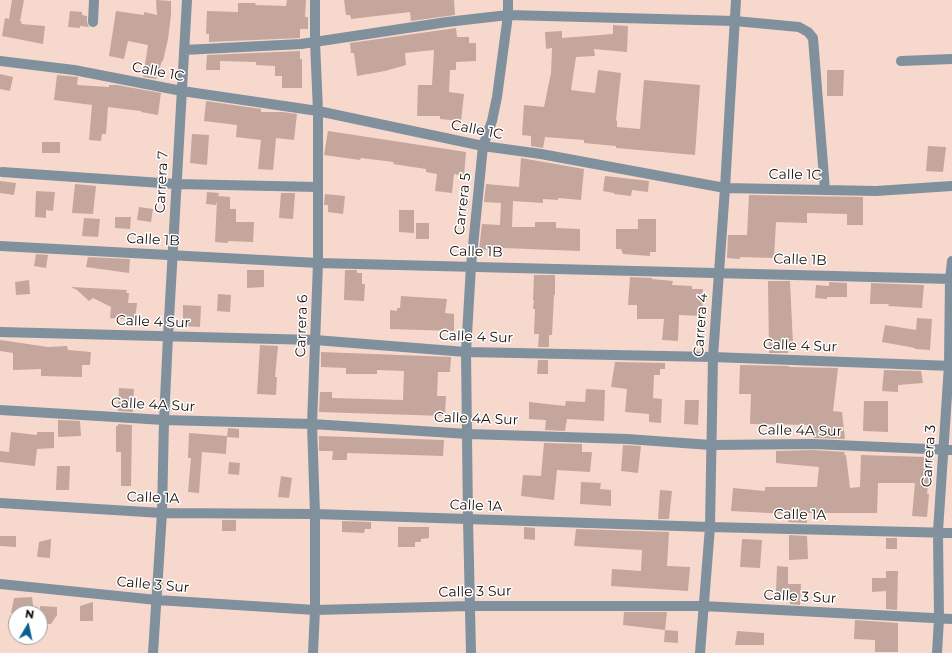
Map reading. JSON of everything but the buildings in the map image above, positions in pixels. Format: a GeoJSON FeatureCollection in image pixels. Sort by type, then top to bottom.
{"type":"FeatureCollection","features":[{"type":"Feature","properties":{"kind":"street"},"geometry":{"type":"LineString","coordinates":[[93,22],[94,0]]}},
{"type":"Feature","properties":{"kind":"street","name":"Carrera 7"},"geometry":{"type":"LineString","coordinates":[[153,653],[162,514],[168,337],[187,0]]}},
{"type":"Feature","properties":{"kind":"street","name":"Carrera 6"},"geometry":{"type":"LineString","coordinates":[[313,653],[315,610],[315,514],[312,424],[318,263],[318,111],[315,0]]}},
{"type":"Feature","properties":{"kind":"street","name":"Carrera 5"},"geometry":{"type":"LineString","coordinates":[[472,653],[468,519],[466,352],[471,266],[482,146],[492,121],[497,97],[508,15],[508,0]]}},
{"type":"Feature","properties":{"kind":"street","name":"Carrera 4"},"geometry":{"type":"LineString","coordinates":[[700,653],[710,527],[713,357],[736,0]]}},
{"type":"Feature","properties":{"kind":"street"},"geometry":{"type":"LineString","coordinates":[[184,50],[301,44],[447,22],[508,15],[735,21],[799,28],[808,32],[813,38],[825,190]]}},
{"type":"Feature","properties":{"kind":"street"},"geometry":{"type":"LineString","coordinates":[[901,61],[952,59]]}},
{"type":"Feature","properties":{"kind":"street","name":"Calle 1C"},"geometry":{"type":"LineString","coordinates":[[0,61],[74,70],[182,91],[318,111],[482,146],[541,154],[725,188],[876,191],[952,186]]}},
{"type":"Feature","properties":{"kind":"street"},"geometry":{"type":"LineString","coordinates":[[2,172],[176,184],[318,187]]}},
{"type":"Feature","properties":{"kind":"street","name":"Calle 1B"},"geometry":{"type":"LineString","coordinates":[[0,246],[173,254],[318,263],[951,279]]}},
{"type":"Feature","properties":{"kind":"street","name":"Carrera 3"},"geometry":{"type":"LineString","coordinates":[[937,653],[939,619],[938,532],[948,450],[952,261]]}},
{"type":"Feature","properties":{"kind":"street","name":"Calle 4 Sur"},"geometry":{"type":"LineString","coordinates":[[0,332],[315,340],[466,352],[713,357],[950,366]]}},
{"type":"Feature","properties":{"kind":"street","name":"Calle 4A Sur"},"geometry":{"type":"LineString","coordinates":[[0,410],[164,420],[312,424],[468,434],[627,439],[711,445],[813,444],[948,450]]}},
{"type":"Feature","properties":{"kind":"street","name":"Calle 1A"},"geometry":{"type":"LineString","coordinates":[[0,503],[162,514],[315,514],[710,527],[952,533]]}},
{"type":"Feature","properties":{"kind":"street","name":"Calle 3 Sur"},"geometry":{"type":"LineString","coordinates":[[0,584],[157,600],[315,610],[470,606],[703,606],[952,619]]}}]}
